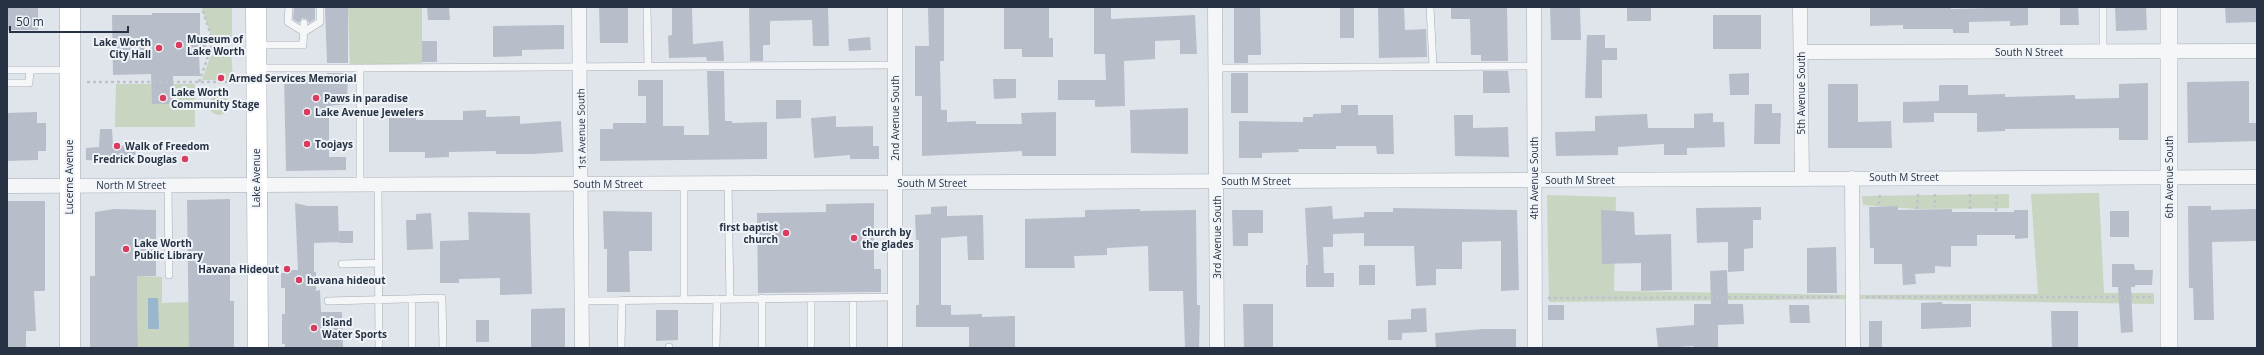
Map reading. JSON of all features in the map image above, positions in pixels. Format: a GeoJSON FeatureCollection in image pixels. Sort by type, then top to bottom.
{"type":"FeatureCollection","features":[{"type":"Feature","properties":{"kind":"main road","name":"Lucerne Avenue"},"geometry":{"type":"LineString","coordinates":[[70,7],[76,76],[69,186],[70,348]]}},
{"type":"Feature","properties":{"kind":"main road","name":"Lake Avenue"},"geometry":{"type":"LineString","coordinates":[[256,7],[258,348]]}},
{"type":"Feature","properties":{"kind":"street","name":"1st Avenue South"},"geometry":{"type":"LineString","coordinates":[[579,7],[582,184],[582,348]]}},
{"type":"Feature","properties":{"kind":"street","name":"2nd Avenue South"},"geometry":{"type":"LineString","coordinates":[[895,7],[896,348]]}},
{"type":"Feature","properties":{"kind":"street","name":"3rd Avenue South"},"geometry":{"type":"LineString","coordinates":[[1215,7],[1217,348]]}},
{"type":"Feature","properties":{"kind":"street","name":"4th Avenue South"},"geometry":{"type":"LineString","coordinates":[[1534,7],[1535,348]]}},
{"type":"Feature","properties":{"kind":"street","name":"5th Avenue South"},"geometry":{"type":"LineString","coordinates":[[1800,7],[1802,179]]}},
{"type":"Feature","properties":{"kind":"street","name":"6th Avenue South"},"geometry":{"type":"LineString","coordinates":[[2169,7],[2169,348]]}},
{"type":"Feature","properties":{"kind":"street","name":"South N Street"},"geometry":{"type":"LineString","coordinates":[[1801,52],[2257,51]]}},
{"type":"Feature","properties":{"kind":"street","name":"South M Street"},"geometry":{"type":"LineString","coordinates":[[256,185],[2257,177]]}},
{"type":"Feature","properties":{"kind":"street"},"geometry":{"type":"LineString","coordinates":[[1852,178],[1853,348]]}},
{"type":"Feature","properties":{"kind":"street","name":"North M Street"},"geometry":{"type":"LineString","coordinates":[[7,186],[256,185]]}},
{"type":"Feature","properties":{"kind":"lane"},"geometry":{"type":"LineString","coordinates":[[288,7],[288,22],[304,32]]}},
{"type":"Feature","properties":{"kind":"lane"},"geometry":{"type":"LineString","coordinates":[[304,32],[320,22],[320,7]]}},
{"type":"Feature","properties":{"kind":"lane"},"geometry":{"type":"LineString","coordinates":[[647,7],[648,67]]}},
{"type":"Feature","properties":{"kind":"lane"},"geometry":{"type":"LineString","coordinates":[[1430,7],[1433,66]]}},
{"type":"Feature","properties":{"kind":"lane"},"geometry":{"type":"LineString","coordinates":[[2103,7],[2103,51]]}},
{"type":"Feature","properties":{"kind":"lane"},"geometry":{"type":"LineString","coordinates":[[256,45],[304,46],[304,23]]}},
{"type":"Feature","properties":{"kind":"lane"},"geometry":{"type":"LineString","coordinates":[[256,68],[895,65]]}},
{"type":"Feature","properties":{"kind":"lane"},"geometry":{"type":"LineString","coordinates":[[1216,68],[1534,66]]}},
{"type":"Feature","properties":{"kind":"lane"},"geometry":{"type":"LineString","coordinates":[[360,68],[360,185]]}},
{"type":"Feature","properties":{"kind":"lane"},"geometry":{"type":"LineString","coordinates":[[7,70],[30,70],[76,76]]}},
{"type":"Feature","properties":{"kind":"lane"},"geometry":{"type":"LineString","coordinates":[[7,83],[29,83],[30,70]]}},
{"type":"Feature","properties":{"kind":"lane"},"geometry":{"type":"LineString","coordinates":[[684,183],[684,300]]}},
{"type":"Feature","properties":{"kind":"lane"},"geometry":{"type":"LineString","coordinates":[[728,183],[730,299]]}},
{"type":"Feature","properties":{"kind":"lane"},"geometry":{"type":"LineString","coordinates":[[378,184],[378,348]]}},
{"type":"Feature","properties":{"kind":"lane"},"geometry":{"type":"LineString","coordinates":[[168,185],[169,276]]}},
{"type":"Feature","properties":{"kind":"lane"},"geometry":{"type":"LineString","coordinates":[[342,264],[378,263]]}},
{"type":"Feature","properties":{"kind":"lane"},"geometry":{"type":"LineString","coordinates":[[582,301],[896,297]]}},
{"type":"Feature","properties":{"kind":"lane"},"geometry":{"type":"LineString","coordinates":[[328,301],[378,301],[442,298],[443,348]]}},
{"type":"Feature","properties":{"kind":"lane"},"geometry":{"type":"LineString","coordinates":[[762,298],[762,348]]}},
{"type":"Feature","properties":{"kind":"lane"},"geometry":{"type":"LineString","coordinates":[[811,298],[811,348]]}},
{"type":"Feature","properties":{"kind":"lane"},"geometry":{"type":"LineString","coordinates":[[853,348],[854,298]]}},
{"type":"Feature","properties":{"kind":"lane"},"geometry":{"type":"LineString","coordinates":[[716,299],[716,348]]}},
{"type":"Feature","properties":{"kind":"lane"},"geometry":{"type":"LineString","coordinates":[[412,300],[412,348]]}},
{"type":"Feature","properties":{"kind":"lane"},"geometry":{"type":"LineString","coordinates":[[621,348],[622,300]]}},
{"type":"Feature","properties":{"kind":"path"},"geometry":{"type":"LineString","coordinates":[[199,82],[212,42],[202,8]]}},
{"type":"Feature","properties":{"kind":"path"},"geometry":{"type":"LineString","coordinates":[[206,42],[234,42]]}},
{"type":"Feature","properties":{"kind":"path"},"geometry":{"type":"LineString","coordinates":[[76,76],[199,82],[234,82]]}},
{"type":"Feature","properties":{"kind":"path"},"geometry":{"type":"LineString","coordinates":[[1970,193],[1970,209]]}},
{"type":"Feature","properties":{"kind":"path"},"geometry":{"type":"LineString","coordinates":[[1996,193],[1996,211]]}},
{"type":"Feature","properties":{"kind":"path"},"geometry":{"type":"LineString","coordinates":[[1879,204],[1880,194]]}},
{"type":"Feature","properties":{"kind":"path"},"geometry":{"type":"LineString","coordinates":[[1917,209],[1918,194]]}},
{"type":"Feature","properties":{"kind":"path"},"geometry":{"type":"LineString","coordinates":[[1935,194],[1935,207]]}},
{"type":"Feature","properties":{"kind":"green space"},"geometry":{"type":"Polygon","coordinates":[[[348,7],[422,7],[422,63],[350,66],[348,7]]]}},
{"type":"Feature","properties":{"kind":"green space"},"geometry":{"type":"Polygon","coordinates":[[[202,8],[232,8],[232,39],[212,38],[202,8]]]}},
{"type":"Feature","properties":{"kind":"green space"},"geometry":{"type":"Polygon","coordinates":[[[213,47],[231,47],[233,80],[226,80],[226,73],[217,74],[217,80],[202,80],[211,55],[213,55],[213,47]]]}},
{"type":"Feature","properties":{"kind":"green space"},"geometry":{"type":"Polygon","coordinates":[[[116,84],[195,84],[195,127],[115,127],[116,84]]]}},
{"type":"Feature","properties":{"kind":"green space"},"geometry":{"type":"Polygon","coordinates":[[[219,95],[226,98],[229,105],[226,112],[219,115],[212,112],[209,105],[212,98],[219,95]]]}},
{"type":"Feature","properties":{"kind":"green space"},"geometry":{"type":"Polygon","coordinates":[[[2099,193],[2104,293],[2154,293],[2154,304],[1862,299],[1549,302],[1547,195],[1616,197],[1614,291],[1849,295],[2038,294],[2031,194],[2099,193]]]}},
{"type":"Feature","properties":{"kind":"green space"},"geometry":{"type":"Polygon","coordinates":[[[2009,194],[2009,208],[1917,209],[1863,205],[1862,196],[2009,194]]]}},
{"type":"Feature","properties":{"kind":"green space"},"geometry":{"type":"Polygon","coordinates":[[[137,276],[162,277],[162,303],[189,302],[189,348],[138,348],[137,276]]]}},
{"type":"Feature","properties":{"kind":"water"},"geometry":{"type":"Polygon","coordinates":[[[148,298],[158,298],[159,329],[148,329],[148,298]]]}},
{"type":"Feature","properties":{"kind":"building"},"geometry":{"type":"Polygon","coordinates":[[[8,7],[38,7],[38,30],[8,30],[8,7]]]}},
{"type":"Feature","properties":{"kind":"building"},"geometry":{"type":"Polygon","coordinates":[[[294,7],[315,7],[315,19],[309,23],[307,19],[302,18],[299,23],[293,19],[294,7]]]}},
{"type":"Feature","properties":{"kind":"building"},"geometry":{"type":"Polygon","coordinates":[[[325,7],[348,7],[348,63],[327,63],[325,7]]]}},
{"type":"Feature","properties":{"kind":"building"},"geometry":{"type":"Polygon","coordinates":[[[427,7],[449,7],[450,20],[428,20],[427,7]]]}},
{"type":"Feature","properties":{"kind":"building"},"geometry":{"type":"Polygon","coordinates":[[[599,7],[628,7],[628,43],[600,43],[599,7]]]}},
{"type":"Feature","properties":{"kind":"building"},"geometry":{"type":"Polygon","coordinates":[[[672,7],[692,7],[693,44],[723,41],[724,61],[707,61],[706,57],[669,58],[668,36],[672,35],[672,7]]]}},
{"type":"Feature","properties":{"kind":"building"},"geometry":{"type":"Polygon","coordinates":[[[749,7],[828,7],[829,46],[813,46],[812,20],[770,21],[770,45],[763,45],[763,61],[750,61],[749,7]]]}},
{"type":"Feature","properties":{"kind":"building"},"geometry":{"type":"Polygon","coordinates":[[[1004,7],[1049,7],[1049,38],[1053,38],[1053,57],[1022,57],[1022,49],[1004,49],[1004,7]]]}},
{"type":"Feature","properties":{"kind":"building"},"geometry":{"type":"Polygon","coordinates":[[[1094,7],[1111,7],[1111,19],[1195,15],[1197,54],[1180,54],[1180,40],[1155,41],[1155,59],[1124,61],[1125,106],[1095,107],[1095,100],[1058,100],[1058,80],[1106,80],[1105,54],[1094,54],[1094,7]]]}},
{"type":"Feature","properties":{"kind":"building"},"geometry":{"type":"Polygon","coordinates":[[[1234,7],[1260,7],[1261,55],[1248,55],[1248,63],[1234,63],[1234,7]]]}},
{"type":"Feature","properties":{"kind":"building"},"geometry":{"type":"Polygon","coordinates":[[[1340,7],[1354,7],[1354,38],[1340,38],[1340,7]]]}},
{"type":"Feature","properties":{"kind":"building"},"geometry":{"type":"Polygon","coordinates":[[[1378,7],[1404,7],[1405,30],[1426,29],[1427,57],[1379,58],[1378,7]]]}},
{"type":"Feature","properties":{"kind":"building"},"geometry":{"type":"Polygon","coordinates":[[[1451,7],[1507,7],[1508,61],[1481,61],[1481,55],[1471,55],[1470,19],[1451,19],[1451,7]]]}},
{"type":"Feature","properties":{"kind":"building"},"geometry":{"type":"Polygon","coordinates":[[[1550,7],[1580,7],[1581,40],[1551,40],[1550,7]]]}},
{"type":"Feature","properties":{"kind":"building"},"geometry":{"type":"Polygon","coordinates":[[[1627,7],[1651,7],[1651,21],[1627,21],[1627,7]]]}},
{"type":"Feature","properties":{"kind":"building"},"geometry":{"type":"Polygon","coordinates":[[[1870,7],[1951,7],[1951,9],[2028,7],[2028,25],[2010,26],[2010,21],[1969,22],[1969,33],[1953,33],[1953,29],[1903,29],[1903,25],[1870,26],[1870,7]]]}},
{"type":"Feature","properties":{"kind":"building"},"geometry":{"type":"Polygon","coordinates":[[[2060,7],[2078,7],[2079,25],[2060,25],[2060,7]]]}},
{"type":"Feature","properties":{"kind":"building"},"geometry":{"type":"Polygon","coordinates":[[[2115,7],[2146,7],[2147,30],[2116,31],[2115,7]]]}},
{"type":"Feature","properties":{"kind":"building"},"geometry":{"type":"Polygon","coordinates":[[[2225,7],[2257,7],[2257,22],[2226,23],[2225,7]]]}},
{"type":"Feature","properties":{"kind":"building"},"geometry":{"type":"Polygon","coordinates":[[[928,8],[944,8],[944,61],[940,61],[941,110],[947,110],[947,122],[976,121],[976,124],[1022,124],[1021,113],[1056,112],[1056,156],[1022,156],[1022,151],[922,156],[922,96],[915,96],[915,46],[929,46],[928,8]]]}},
{"type":"Feature","properties":{"kind":"building","name":"Lake Worth City Hall"},"geometry":{"type":"Polygon","coordinates":[[[152,13],[200,13],[200,37],[206,37],[206,53],[199,53],[200,76],[173,76],[174,104],[152,104],[151,74],[113,75],[112,15],[152,15],[152,13]]]}},
{"type":"Feature","properties":{"kind":"building"},"geometry":{"type":"Polygon","coordinates":[[[1713,15],[1761,15],[1761,49],[1713,49],[1713,15]]]}},
{"type":"Feature","properties":{"kind":"building"},"geometry":{"type":"Polygon","coordinates":[[[564,25],[564,49],[522,50],[522,56],[493,57],[493,26],[564,25]]]}},
{"type":"Feature","properties":{"kind":"building"},"geometry":{"type":"Polygon","coordinates":[[[1587,35],[1605,35],[1605,48],[1617,48],[1617,60],[1602,60],[1602,98],[1585,98],[1587,35]]]}},
{"type":"Feature","properties":{"kind":"building"},"geometry":{"type":"Polygon","coordinates":[[[870,37],[871,50],[849,51],[848,39],[870,37]]]}},
{"type":"Feature","properties":{"kind":"building"},"geometry":{"type":"Polygon","coordinates":[[[422,41],[437,41],[437,62],[422,62],[422,41]]]}},
{"type":"Feature","properties":{"kind":"building"},"geometry":{"type":"Polygon","coordinates":[[[707,71],[724,71],[725,121],[732,121],[732,123],[767,122],[767,159],[600,161],[600,129],[613,129],[613,123],[646,123],[646,96],[638,96],[638,80],[663,80],[663,126],[684,126],[684,135],[709,135],[707,71]]]}},
{"type":"Feature","properties":{"kind":"building"},"geometry":{"type":"Polygon","coordinates":[[[1483,71],[1508,71],[1510,93],[1483,93],[1483,71]]]}},
{"type":"Feature","properties":{"kind":"building"},"geometry":{"type":"Polygon","coordinates":[[[327,73],[348,73],[347,104],[329,106],[329,157],[346,157],[346,170],[286,171],[284,76],[327,75],[327,73]]]}},
{"type":"Feature","properties":{"kind":"building"},"geometry":{"type":"Polygon","coordinates":[[[1231,73],[1248,73],[1248,113],[1231,113],[1231,73]]]}},
{"type":"Feature","properties":{"kind":"building"},"geometry":{"type":"Polygon","coordinates":[[[1749,73],[1749,95],[1730,95],[1729,74],[1749,73]]]}},
{"type":"Feature","properties":{"kind":"building"},"geometry":{"type":"Polygon","coordinates":[[[993,79],[1016,79],[1016,98],[994,99],[993,79]]]}},
{"type":"Feature","properties":{"kind":"building"},"geometry":{"type":"Polygon","coordinates":[[[2249,81],[2249,123],[2257,123],[2257,141],[2188,143],[2187,82],[2249,81]]]}},
{"type":"Feature","properties":{"kind":"building"},"geometry":{"type":"Polygon","coordinates":[[[2148,83],[2148,140],[2119,140],[2119,128],[2005,129],[2005,131],[1977,132],[1977,113],[1934,113],[1934,122],[1903,123],[1903,102],[1939,101],[1939,85],[1968,85],[1968,95],[2005,94],[2005,97],[2075,95],[2075,99],[2119,98],[2119,84],[2148,83]]]}},
{"type":"Feature","properties":{"kind":"building"},"geometry":{"type":"Polygon","coordinates":[[[1828,84],[1858,84],[1858,122],[1891,121],[1892,148],[1828,148],[1828,84]]]}},
{"type":"Feature","properties":{"kind":"building"},"geometry":{"type":"Polygon","coordinates":[[[776,100],[801,100],[801,118],[776,119],[776,100]]]}},
{"type":"Feature","properties":{"kind":"building"},"geometry":{"type":"Polygon","coordinates":[[[1755,104],[1772,104],[1772,113],[1781,113],[1780,144],[1754,144],[1755,104]]]}},
{"type":"Feature","properties":{"kind":"building"},"geometry":{"type":"Polygon","coordinates":[[[1341,105],[1358,105],[1358,115],[1393,115],[1394,154],[1377,154],[1376,146],[1336,146],[1336,149],[1298,149],[1299,152],[1262,153],[1262,158],[1239,158],[1239,121],[1303,122],[1303,117],[1313,117],[1313,114],[1341,113],[1341,105]]]}},
{"type":"Feature","properties":{"kind":"building"},"geometry":{"type":"Polygon","coordinates":[[[1188,108],[1188,154],[1131,153],[1130,110],[1188,108]]]}},
{"type":"Feature","properties":{"kind":"building"},"geometry":{"type":"Polygon","coordinates":[[[486,110],[486,117],[520,116],[520,124],[561,121],[563,152],[496,154],[496,151],[449,152],[449,157],[425,158],[425,152],[389,152],[389,118],[416,118],[416,120],[463,120],[463,111],[486,110]]]}},
{"type":"Feature","properties":{"kind":"building"},"geometry":{"type":"Polygon","coordinates":[[[37,112],[37,123],[46,123],[46,151],[38,151],[38,160],[7,161],[7,113],[37,112]]]}},
{"type":"Feature","properties":{"kind":"building"},"geometry":{"type":"Polygon","coordinates":[[[1713,113],[1713,122],[1724,122],[1725,147],[1687,148],[1687,155],[1664,155],[1664,144],[1618,147],[1618,155],[1556,156],[1555,132],[1595,131],[1595,116],[1647,114],[1648,128],[1694,128],[1694,114],[1713,113]]]}},
{"type":"Feature","properties":{"kind":"building"},"geometry":{"type":"Polygon","coordinates":[[[1454,115],[1473,115],[1473,128],[1508,127],[1509,157],[1455,156],[1454,115]]]}},
{"type":"Feature","properties":{"kind":"building"},"geometry":{"type":"Polygon","coordinates":[[[836,116],[836,127],[873,126],[873,146],[879,146],[879,159],[850,159],[850,155],[814,158],[811,118],[836,116]]]}},
{"type":"Feature","properties":{"kind":"building"},"geometry":{"type":"Polygon","coordinates":[[[100,129],[112,129],[113,146],[136,145],[135,162],[86,160],[86,148],[99,147],[100,129]]]}},
{"type":"Feature","properties":{"kind":"building"},"geometry":{"type":"Polygon","coordinates":[[[230,199],[230,301],[234,301],[234,348],[189,348],[187,200],[230,199]]]}},
{"type":"Feature","properties":{"kind":"building"},"geometry":{"type":"Polygon","coordinates":[[[7,201],[45,201],[45,291],[34,291],[36,331],[26,331],[26,348],[7,348],[7,201]]]}},
{"type":"Feature","properties":{"kind":"building"},"geometry":{"type":"Polygon","coordinates":[[[295,203],[308,206],[338,206],[339,242],[314,243],[314,272],[316,272],[316,291],[320,290],[321,312],[342,312],[343,348],[285,348],[285,344],[282,344],[282,314],[285,314],[285,288],[281,288],[281,273],[290,273],[291,270],[298,270],[295,203]]]}},
{"type":"Feature","properties":{"kind":"building"},"geometry":{"type":"Polygon","coordinates":[[[874,203],[874,269],[881,269],[881,292],[758,293],[757,213],[826,212],[826,204],[874,203]]]}},
{"type":"Feature","properties":{"kind":"building"},"geometry":{"type":"Polygon","coordinates":[[[947,206],[947,216],[983,215],[984,260],[968,260],[967,236],[941,238],[941,305],[951,305],[951,315],[982,314],[982,317],[1015,316],[1015,348],[969,348],[969,327],[916,327],[916,305],[919,305],[919,240],[916,240],[915,215],[931,214],[931,207],[947,206]]]}},
{"type":"Feature","properties":{"kind":"building"},"geometry":{"type":"Polygon","coordinates":[[[1332,206],[1333,219],[1364,217],[1364,212],[1393,212],[1393,208],[1517,210],[1519,290],[1501,291],[1501,241],[1462,242],[1462,269],[1436,269],[1436,285],[1416,286],[1414,246],[1364,246],[1364,233],[1333,234],[1333,247],[1323,247],[1324,273],[1334,273],[1334,287],[1306,287],[1306,265],[1308,265],[1305,208],[1332,206]]]}},
{"type":"Feature","properties":{"kind":"building"},"geometry":{"type":"Polygon","coordinates":[[[1898,206],[1898,210],[1952,209],[1952,212],[2014,212],[2014,210],[2028,210],[2028,238],[2015,239],[2015,235],[1977,235],[1977,246],[1951,246],[1951,267],[1935,266],[1935,273],[1915,274],[1916,284],[1903,285],[1902,264],[1874,264],[1874,248],[1870,248],[1869,207],[1898,206]]]}},
{"type":"Feature","properties":{"kind":"building"},"geometry":{"type":"Polygon","coordinates":[[[2188,206],[2211,206],[2211,210],[2257,209],[2257,241],[2212,242],[2214,320],[2194,320],[2193,288],[2189,288],[2188,206]]]}},
{"type":"Feature","properties":{"kind":"building"},"geometry":{"type":"Polygon","coordinates":[[[1761,207],[1761,220],[1753,220],[1753,248],[1744,249],[1744,271],[1728,272],[1728,242],[1697,243],[1696,208],[1761,207]]]}},
{"type":"Feature","properties":{"kind":"building"},"geometry":{"type":"Polygon","coordinates":[[[114,209],[156,210],[156,276],[137,276],[138,348],[90,348],[90,276],[95,276],[95,212],[114,209]]]}},
{"type":"Feature","properties":{"kind":"building"},"geometry":{"type":"Polygon","coordinates":[[[1140,209],[1140,211],[1196,210],[1197,305],[1200,305],[1199,348],[1185,348],[1183,291],[1149,291],[1148,246],[1107,248],[1107,255],[1074,256],[1075,268],[1025,268],[1025,219],[1085,217],[1085,210],[1140,209]]]}},
{"type":"Feature","properties":{"kind":"building"},"geometry":{"type":"Polygon","coordinates":[[[1232,210],[1263,210],[1263,233],[1248,233],[1248,246],[1233,246],[1232,210]]]}},
{"type":"Feature","properties":{"kind":"building"},"geometry":{"type":"Polygon","coordinates":[[[1601,210],[1634,212],[1635,235],[1671,234],[1672,290],[1641,291],[1641,263],[1602,264],[1601,210]]]}},
{"type":"Feature","properties":{"kind":"building"},"geometry":{"type":"Polygon","coordinates":[[[603,211],[652,212],[652,251],[629,251],[630,292],[607,292],[607,249],[604,249],[603,211]]]}},
{"type":"Feature","properties":{"kind":"building"},"geometry":{"type":"Polygon","coordinates":[[[2110,211],[2129,211],[2129,237],[2110,237],[2110,211]]]}},
{"type":"Feature","properties":{"kind":"building"},"geometry":{"type":"Polygon","coordinates":[[[468,212],[530,213],[532,294],[500,295],[500,278],[459,279],[459,283],[440,283],[440,241],[469,240],[468,212]]]}},
{"type":"Feature","properties":{"kind":"building"},"geometry":{"type":"Polygon","coordinates":[[[431,213],[433,249],[407,250],[406,220],[416,220],[416,214],[431,213]]]}},
{"type":"Feature","properties":{"kind":"building"},"geometry":{"type":"Polygon","coordinates":[[[339,231],[353,231],[353,243],[339,243],[339,231]]]}},
{"type":"Feature","properties":{"kind":"building"},"geometry":{"type":"Polygon","coordinates":[[[1836,247],[1837,293],[1807,293],[1807,248],[1836,247]]]}},
{"type":"Feature","properties":{"kind":"building"},"geometry":{"type":"Polygon","coordinates":[[[2112,264],[2134,264],[2135,270],[2153,270],[2152,285],[2135,285],[2135,287],[2131,287],[2133,332],[2121,333],[2118,287],[2112,287],[2112,264]]]}},
{"type":"Feature","properties":{"kind":"building"},"geometry":{"type":"Polygon","coordinates":[[[1359,265],[1375,265],[1375,285],[1359,285],[1359,265]]]}},
{"type":"Feature","properties":{"kind":"building"},"geometry":{"type":"Polygon","coordinates":[[[1727,270],[1728,304],[1743,304],[1744,324],[1718,325],[1718,348],[1694,348],[1694,346],[1658,348],[1656,328],[1694,325],[1694,304],[1711,304],[1710,271],[1727,270]]]}},
{"type":"Feature","properties":{"kind":"building"},"geometry":{"type":"Polygon","coordinates":[[[1942,302],[1942,304],[1971,304],[1971,327],[1921,329],[1921,303],[1942,302]]]}},
{"type":"Feature","properties":{"kind":"building"},"geometry":{"type":"Polygon","coordinates":[[[1243,304],[1273,304],[1273,348],[1244,348],[1243,304]]]}},
{"type":"Feature","properties":{"kind":"building"},"geometry":{"type":"Polygon","coordinates":[[[1548,305],[1564,305],[1564,320],[1548,320],[1548,305]]]}},
{"type":"Feature","properties":{"kind":"building"},"geometry":{"type":"Polygon","coordinates":[[[1789,305],[1809,305],[1810,323],[1790,323],[1789,305]]]}},
{"type":"Feature","properties":{"kind":"building"},"geometry":{"type":"Polygon","coordinates":[[[565,308],[565,348],[531,348],[531,309],[565,308]]]}},
{"type":"Feature","properties":{"kind":"building"},"geometry":{"type":"Polygon","coordinates":[[[1426,308],[1427,332],[1402,333],[1402,340],[1388,340],[1388,320],[1411,319],[1411,309],[1426,308]]]}},
{"type":"Feature","properties":{"kind":"building"},"geometry":{"type":"Polygon","coordinates":[[[656,310],[678,310],[678,340],[656,341],[656,310]]]}},
{"type":"Feature","properties":{"kind":"building"},"geometry":{"type":"Polygon","coordinates":[[[2051,311],[2078,311],[2078,348],[2052,348],[2051,311]]]}},
{"type":"Feature","properties":{"kind":"building"},"geometry":{"type":"Polygon","coordinates":[[[476,320],[489,320],[489,342],[476,342],[476,320]]]}},
{"type":"Feature","properties":{"kind":"building"},"geometry":{"type":"Polygon","coordinates":[[[1869,321],[1882,321],[1882,348],[1869,348],[1869,321]]]}},
{"type":"Feature","properties":{"kind":"building"},"geometry":{"type":"Polygon","coordinates":[[[1483,329],[1516,329],[1516,347],[1436,348],[1435,333],[1483,329]]]}},
{"type":"Feature","properties":{"kind":"place","name":"Museum of Lake Worth"},"geometry":{"type":"Point","coordinates":[179,45]}},
{"type":"Feature","properties":{"kind":"place","name":"Lake Worth City Hall"},"geometry":{"type":"Point","coordinates":[159,48]}},
{"type":"Feature","properties":{"kind":"place","name":"Armed Services Memorial"},"geometry":{"type":"Point","coordinates":[221,78]}},
{"type":"Feature","properties":{"kind":"place","name":"Lake Worth Community Stage"},"geometry":{"type":"Point","coordinates":[163,98]}},
{"type":"Feature","properties":{"kind":"place","name":"Paws in paradise"},"geometry":{"type":"Point","coordinates":[316,98]}},
{"type":"Feature","properties":{"kind":"place","name":"Lake Avenue Jewelers"},"geometry":{"type":"Point","coordinates":[307,112]}},
{"type":"Feature","properties":{"kind":"place","name":"Toojays"},"geometry":{"type":"Point","coordinates":[307,144]}},
{"type":"Feature","properties":{"kind":"place","name":"Walk of Freedom"},"geometry":{"type":"Point","coordinates":[117,146]}},
{"type":"Feature","properties":{"kind":"place","name":"Fredrick Douglas"},"geometry":{"type":"Point","coordinates":[185,159]}},
{"type":"Feature","properties":{"kind":"place","name":"first baptist church"},"geometry":{"type":"Point","coordinates":[786,233]}},
{"type":"Feature","properties":{"kind":"place","name":"church by the glades"},"geometry":{"type":"Point","coordinates":[854,238]}},
{"type":"Feature","properties":{"kind":"place","name":"Lake Worth Public Library"},"geometry":{"type":"Point","coordinates":[126,249]}},
{"type":"Feature","properties":{"kind":"place","name":"Havana Hideout"},"geometry":{"type":"Point","coordinates":[287,269]}},
{"type":"Feature","properties":{"kind":"place","name":"havana hideout"},"geometry":{"type":"Point","coordinates":[299,280]}},
{"type":"Feature","properties":{"kind":"place","name":"Island Water Sports"},"geometry":{"type":"Point","coordinates":[314,328]}}]}
